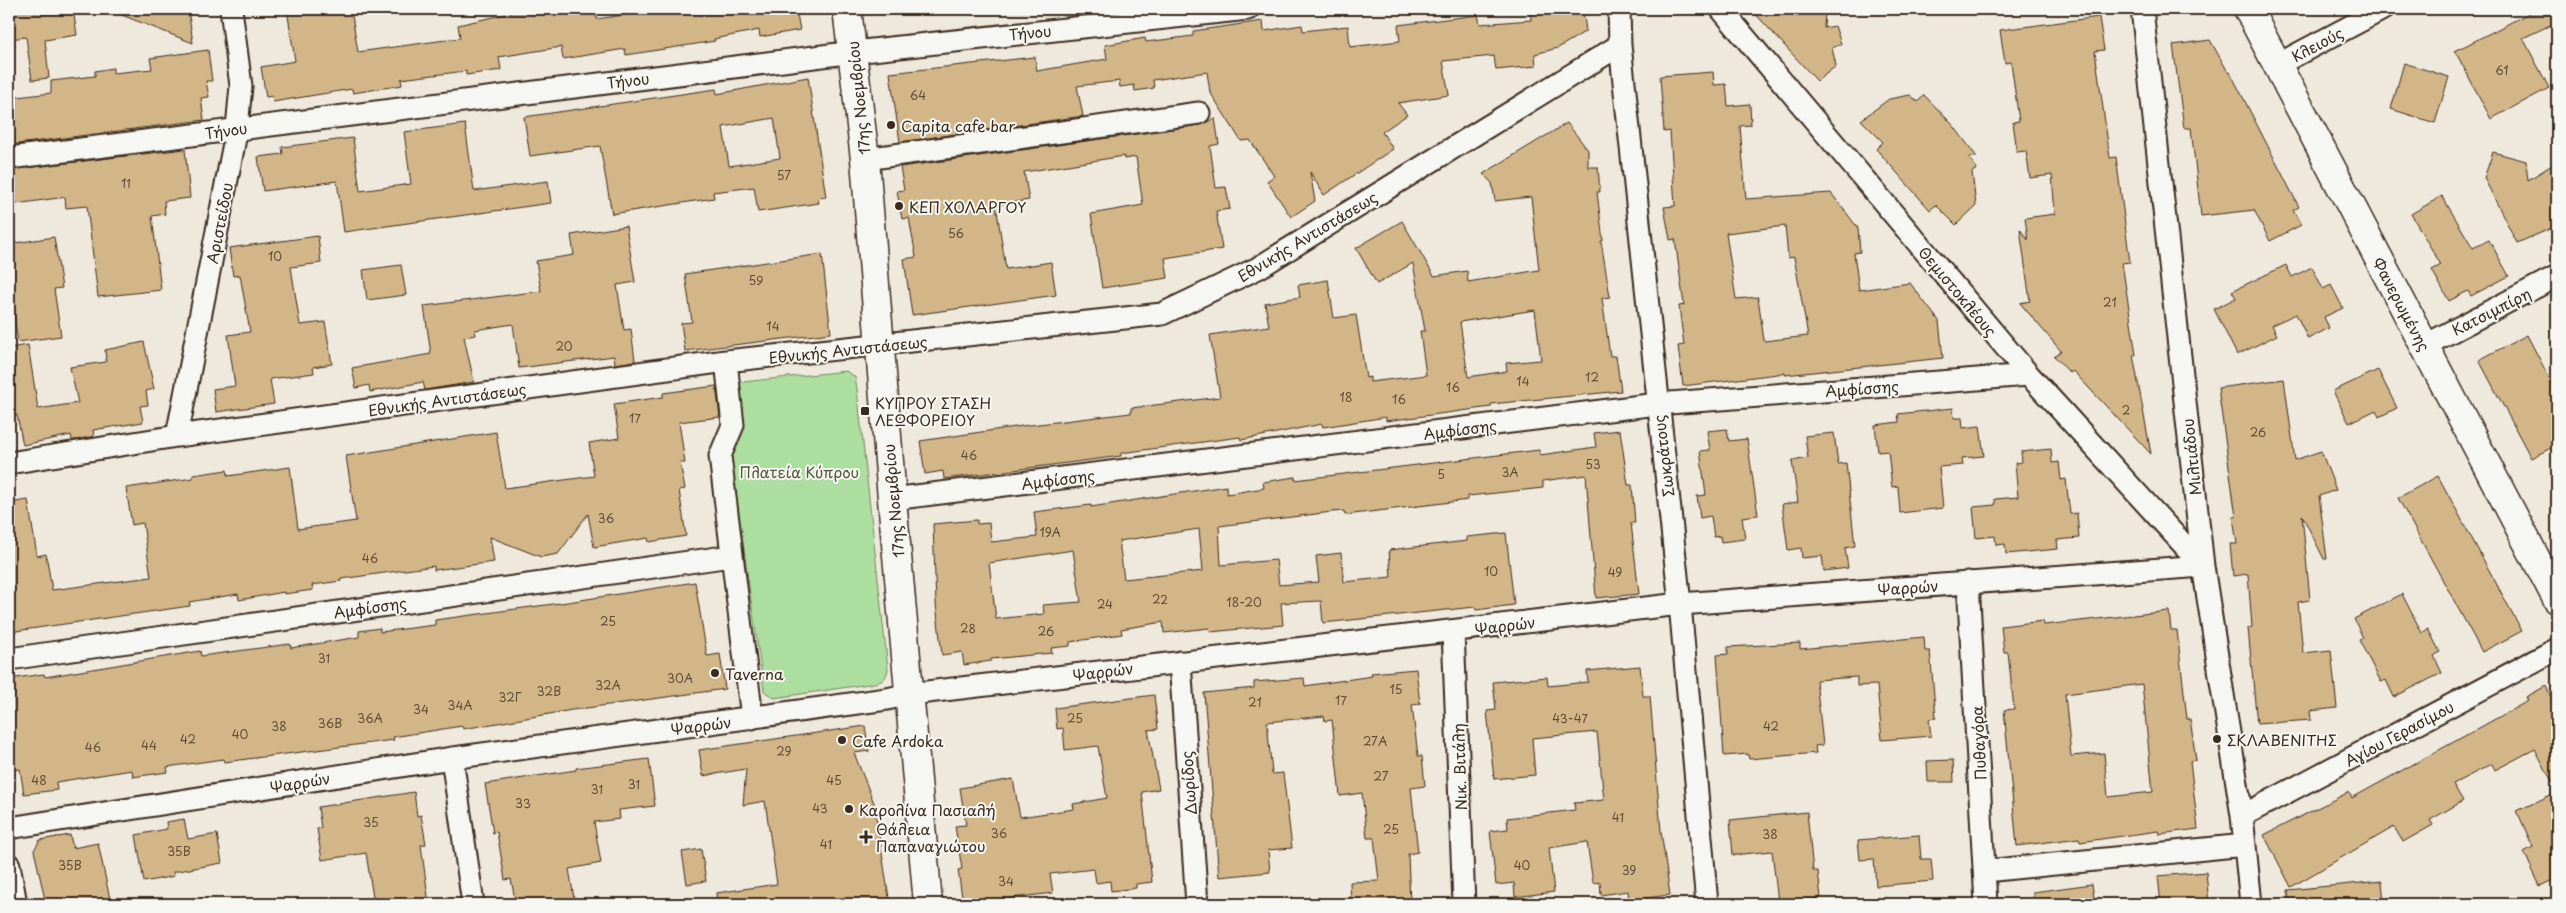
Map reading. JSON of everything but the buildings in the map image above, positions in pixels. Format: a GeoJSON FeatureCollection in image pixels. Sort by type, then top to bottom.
{"type":"FeatureCollection","features":[{"type":"Feature","properties":{"kind":"street","name":"Αριστείδου"},"geometry":{"type":"LineString","coordinates":[[177,436],[237,128],[241,86],[231,9]]}},
{"type":"Feature","properties":{"kind":"street","name":"17ης Νοεμβρίου"},"geometry":{"type":"LineString","coordinates":[[847,9],[854,52],[865,159],[879,346],[928,904]]}},
{"type":"Feature","properties":{"kind":"street","name":"Τήνου"},"geometry":{"type":"LineString","coordinates":[[9,158],[854,52],[1248,9]]}},
{"type":"Feature","properties":{"kind":"street","name":"Σωκράτους"},"geometry":{"type":"LineString","coordinates":[[1620,9],[1620,45],[1657,404],[1680,604],[1707,904]]}},
{"type":"Feature","properties":{"kind":"street","name":"Θεμιστοκλέους"},"geometry":{"type":"LineString","coordinates":[[1722,9],[2029,375],[2203,566]]}},
{"type":"Feature","properties":{"kind":"street","name":"Μιλτιάδου"},"geometry":{"type":"LineString","coordinates":[[2142,9],[2203,566],[2242,816],[2251,904]]}},
{"type":"Feature","properties":{"kind":"street","name":"Φανερωμένης"},"geometry":{"type":"LineString","coordinates":[[2248,9],[2557,599]]}},
{"type":"Feature","properties":{"kind":"street","name":"Κλειούς"},"geometry":{"type":"LineString","coordinates":[[2277,65],[2383,9]]}},
{"type":"Feature","properties":{"kind":"street","name":"Εθνικής Αντιστάσεως"},"geometry":{"type":"LineString","coordinates":[[9,463],[177,436],[726,361],[1162,314],[1258,268],[1620,45]]}},
{"type":"Feature","properties":{"kind":"street"},"geometry":{"type":"LineString","coordinates":[[865,159],[1199,113]]}},
{"type":"Feature","properties":{"kind":"street","name":"Κατσιμπίρη"},"geometry":{"type":"LineString","coordinates":[[2424,346],[2557,276]]}},
{"type":"Feature","properties":{"kind":"street"},"geometry":{"type":"LineString","coordinates":[[726,361],[733,425],[720,456],[752,718]]}},
{"type":"Feature","properties":{"kind":"street","name":"Αμφίσσης"},"geometry":{"type":"LineString","coordinates":[[892,499],[1657,404],[2029,375]]}},
{"type":"Feature","properties":{"kind":"street","name":"Αμφίσσης"},"geometry":{"type":"LineString","coordinates":[[9,659],[731,556]]}},
{"type":"Feature","properties":{"kind":"street","name":"Ψαρρών"},"geometry":{"type":"LineString","coordinates":[[9,828],[452,758],[752,718],[910,694],[1680,604],[2203,566]]}},
{"type":"Feature","properties":{"kind":"street","name":"Πυθαγόρα"},"geometry":{"type":"LineString","coordinates":[[1968,582],[1986,904]]}},
{"type":"Feature","properties":{"kind":"street","name":"Νικ. Βιτάλη"},"geometry":{"type":"LineString","coordinates":[[1453,631],[1464,904]]}},
{"type":"Feature","properties":{"kind":"street","name":"Αγίου Γερασίμου"},"geometry":{"type":"LineString","coordinates":[[2242,816],[2557,649]]}},
{"type":"Feature","properties":{"kind":"street","name":"Δωρίδος"},"geometry":{"type":"LineString","coordinates":[[1180,662],[1197,904]]}},
{"type":"Feature","properties":{"kind":"street"},"geometry":{"type":"LineString","coordinates":[[452,758],[473,904]]}},
{"type":"Feature","properties":{"kind":"street"},"geometry":{"type":"LineString","coordinates":[[1985,871],[2245,845]]}},
{"type":"Feature","properties":{"kind":"street"},"geometry":{"type":"LineString","coordinates":[[9,865],[16,904]]}},
{"type":"Feature","properties":{"kind":"green space","name":"Πλατεία Κύπρου"},"geometry":{"type":"Polygon","coordinates":[[[846,371],[855,377],[857,389],[888,669],[884,678],[877,682],[774,698],[764,691],[730,452],[733,383],[846,371]]]}},
{"type":"Feature","properties":{"kind":"place","name":"Capita cafe bar"},"geometry":{"type":"Point","coordinates":[891,125]}},
{"type":"Feature","properties":{"kind":"place","name":"ΚΕΠ ΧΟΛΑΡΓΟΥ"},"geometry":{"type":"Point","coordinates":[899,206]}},
{"type":"Feature","properties":{"kind":"place","name":"ΚΥΠΡΟΥ ΣΤΑΣΗ ΛΕΩΦΟΡΕΙΟΥ"},"geometry":{"type":"Point","coordinates":[865,411]}},
{"type":"Feature","properties":{"kind":"place","name":"Taverna"},"geometry":{"type":"Point","coordinates":[715,673]}},
{"type":"Feature","properties":{"kind":"place","name":"ΣΚΛΑΒΕΝΙΤΗΣ"},"geometry":{"type":"Point","coordinates":[2217,739]}},
{"type":"Feature","properties":{"kind":"place","name":"Cafe Ardoka"},"geometry":{"type":"Point","coordinates":[842,740]}},
{"type":"Feature","properties":{"kind":"place","name":"Καρολίνα Πασιαλή"},"geometry":{"type":"Point","coordinates":[849,809]}},
{"type":"Feature","properties":{"kind":"place","name":"Θάλεια Παπαναγιώτου"},"geometry":{"type":"Point","coordinates":[866,837]}}]}
